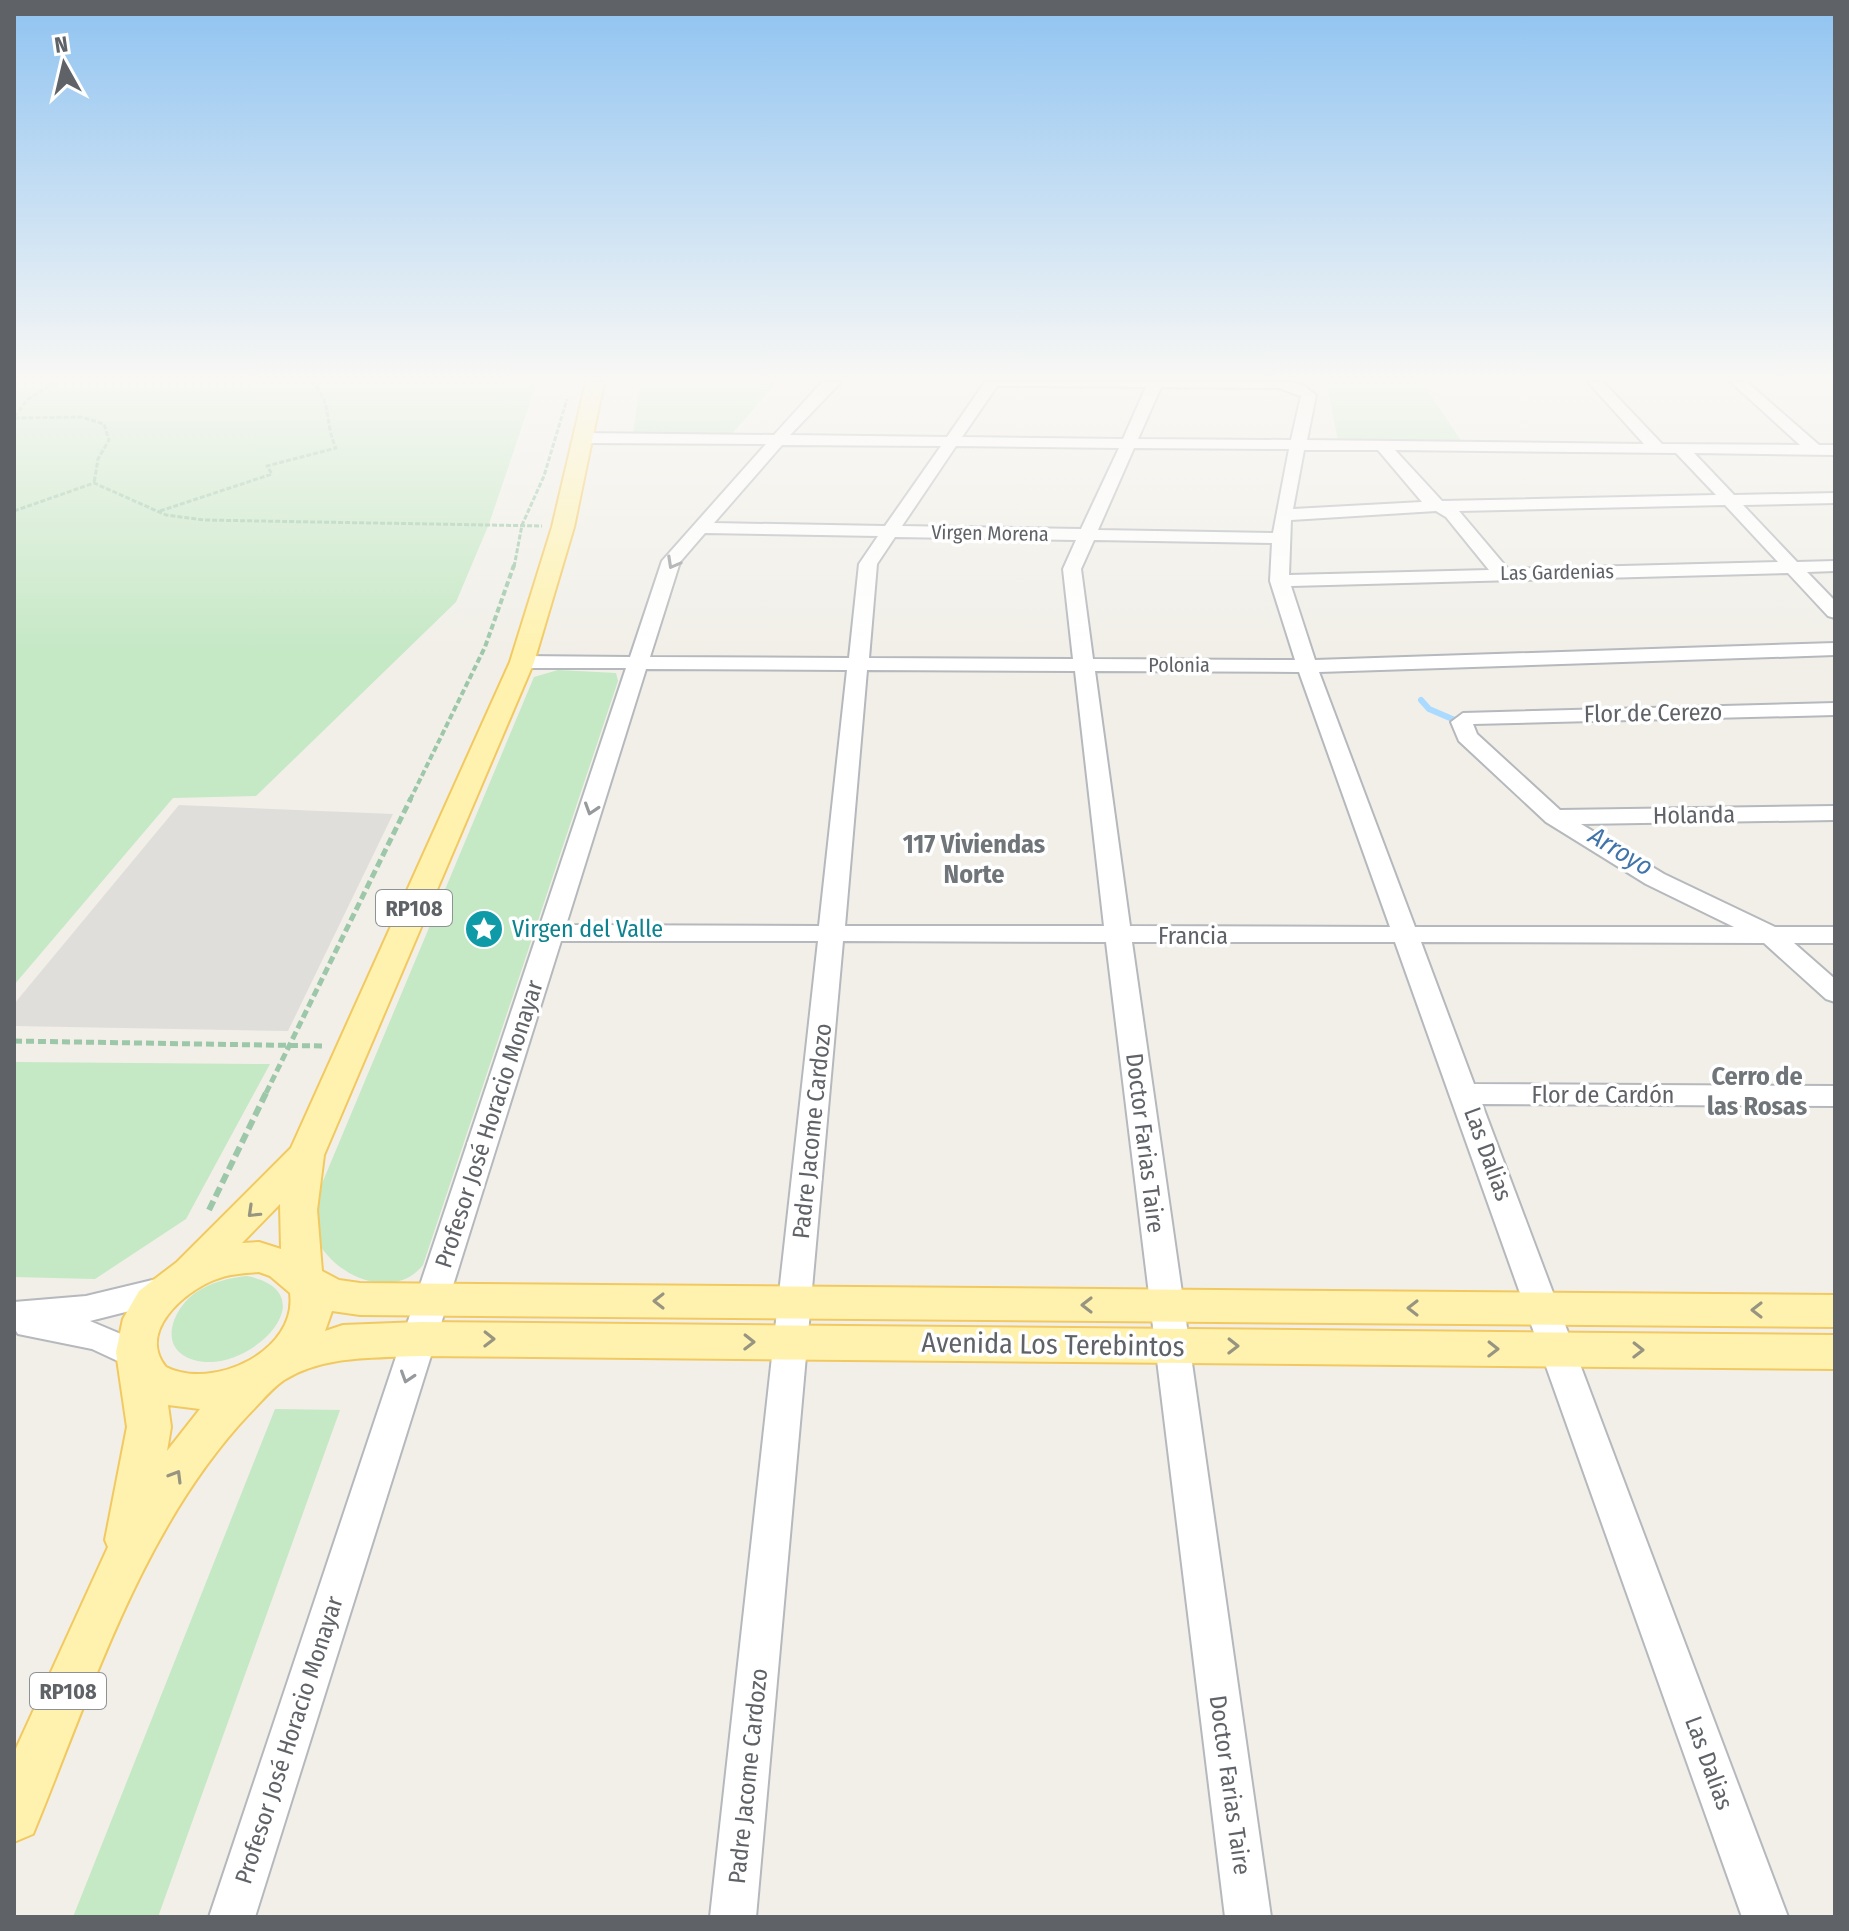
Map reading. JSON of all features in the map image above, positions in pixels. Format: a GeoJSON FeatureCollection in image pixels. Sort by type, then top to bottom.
{"type":"FeatureCollection","features":[{"type":"Feature","properties":{"kind":"main road","name":"RP108"},"geometry":{"type":"LineString","coordinates":[[14,1815],[122,1567],[201,1438],[268,1369],[296,1345],[309,1324],[314,1302],[305,1278],[298,1210],[306,1155],[522,662],[563,527],[575,472]]}},
{"type":"Feature","properties":{"kind":"main road","name":"RP108"},"geometry":{"type":"LineString","coordinates":[[122,1567],[149,1427],[138,1362],[140,1322],[171,1286],[219,1245],[306,1155]]}},
{"type":"Feature","properties":{"kind":"main road","name":"RP108"},"geometry":{"type":"LineString","coordinates":[[171,1286],[203,1267],[232,1259],[259,1257],[283,1262],[305,1278]]}},
{"type":"Feature","properties":{"kind":"main road","name":"Avenida Los Terebintos"},"geometry":{"type":"LineString","coordinates":[[305,1278],[332,1295],[360,1299],[432,1300],[1172,1346],[1835,1352]]}},
{"type":"Feature","properties":{"kind":"main road","name":"Avenida Los Terebintos"},"geometry":{"type":"LineString","coordinates":[[268,1369],[343,1342],[1165,1306],[1835,1311]]}},
{"type":"Feature","properties":{"kind":"main road","name":"RP108"},"geometry":{"type":"LineString","coordinates":[[138,1362],[157,1384],[193,1391],[234,1386],[268,1369]]}},
{"type":"Feature","properties":{"kind":"street","name":"Profesor José Horacio Monayar"},"geometry":{"type":"LineString","coordinates":[[232,1917],[671,561],[750,472]]}},
{"type":"Feature","properties":{"kind":"street","name":"Padre Jacome Cardozo"},"geometry":{"type":"LineString","coordinates":[[733,1917],[868,564],[931,472]]}},
{"type":"Feature","properties":{"kind":"street","name":"Doctor Farias Taire"},"geometry":{"type":"LineString","coordinates":[[1115,472],[1072,569],[1165,1306],[1248,1917]]}},
{"type":"Feature","properties":{"kind":"street","name":"Las Dalias"},"geometry":{"type":"LineString","coordinates":[[1293,472],[1280,538],[1279,581],[1765,1917]]}},
{"type":"Feature","properties":{"kind":"street"},"geometry":{"type":"LineString","coordinates":[[1405,472],[1430,501],[1452,513],[1502,574]]}},
{"type":"Feature","properties":{"kind":"street"},"geometry":{"type":"LineString","coordinates":[[1703,472],[1835,612]]}},
{"type":"Feature","properties":{"kind":"street"},"geometry":{"type":"LineString","coordinates":[[1285,515],[1440,506],[1835,498]]}},
{"type":"Feature","properties":{"kind":"street","name":"Virgen Morena"},"geometry":{"type":"LineString","coordinates":[[700,528],[1280,538]]}},
{"type":"Feature","properties":{"kind":"street","name":"Las Gardenias"},"geometry":{"type":"LineString","coordinates":[[1279,581],[1835,566]]}},
{"type":"Feature","properties":{"kind":"street","name":"Polonia"},"geometry":{"type":"LineString","coordinates":[[522,662],[1309,666],[1835,649]]}},
{"type":"Feature","properties":{"kind":"street","name":"Flor de Cerezo"},"geometry":{"type":"LineString","coordinates":[[1554,817],[1467,736],[1462,722],[1470,717],[1835,709]]}},
{"type":"Feature","properties":{"kind":"street","name":"Holanda"},"geometry":{"type":"LineString","coordinates":[[1554,817],[1835,813]]}},
{"type":"Feature","properties":{"kind":"street"},"geometry":{"type":"LineString","coordinates":[[1554,817],[1655,879],[1769,934],[1835,993]]}},
{"type":"Feature","properties":{"kind":"street","name":"Francia"},"geometry":{"type":"LineString","coordinates":[[551,933],[1835,935]]}},
{"type":"Feature","properties":{"kind":"street","name":"Flor de Cardón"},"geometry":{"type":"LineString","coordinates":[[1466,1094],[1835,1096]]}},
{"type":"Feature","properties":{"kind":"street"},"geometry":{"type":"LineString","coordinates":[[14,1315],[86,1309],[171,1286]]}},
{"type":"Feature","properties":{"kind":"street"},"geometry":{"type":"LineString","coordinates":[[14,1323],[88,1333],[114,1341],[138,1362]]}},
{"type":"Feature","properties":{"kind":"path"},"geometry":{"type":"LineString","coordinates":[[94,483],[96,472]]}},
{"type":"Feature","properties":{"kind":"path"},"geometry":{"type":"LineString","coordinates":[[159,511],[271,472]]}},
{"type":"Feature","properties":{"kind":"path"},"geometry":{"type":"LineString","coordinates":[[206,1215],[485,647],[519,553],[522,525],[545,472]]}},
{"type":"Feature","properties":{"kind":"path"},"geometry":{"type":"LineString","coordinates":[[14,511],[94,483],[159,511],[204,520],[563,527]]}},
{"type":"Feature","properties":{"kind":"path"},"geometry":{"type":"LineString","coordinates":[[14,1041],[354,1046]]}},
{"type":"Feature","properties":{"kind":"shaded area"},"geometry":{"type":"Polygon","coordinates":[[[179,805],[393,814],[288,1031],[14,1026],[14,1004],[179,805]]]}},
{"type":"Feature","properties":{"kind":"green space"},"geometry":{"type":"Polygon","coordinates":[[[14,472],[507,472],[489,524],[456,602],[256,796],[173,798],[14,985],[14,472]]]}},
{"type":"Feature","properties":{"kind":"green space"},"geometry":{"type":"Polygon","coordinates":[[[558,670],[616,673],[618,681],[423,1265],[411,1276],[397,1282],[367,1280],[339,1266],[318,1242],[313,1211],[318,1193],[534,677],[558,670]]]}},
{"type":"Feature","properties":{"kind":"green space"},"geometry":{"type":"Polygon","coordinates":[[[14,1062],[270,1064],[186,1219],[95,1279],[14,1277],[14,1062]]]}},
{"type":"Feature","properties":{"kind":"green space"},"geometry":{"type":"Polygon","coordinates":[[[247,1276],[271,1285],[282,1299],[281,1314],[272,1330],[257,1345],[237,1356],[215,1362],[194,1360],[182,1355],[175,1347],[172,1329],[187,1300],[214,1283],[247,1276]]]}},
{"type":"Feature","properties":{"kind":"green space"},"geometry":{"type":"Polygon","coordinates":[[[275,1409],[340,1410],[158,1917],[73,1917],[275,1409]]]}},
{"type":"Feature","properties":{"kind":"waterway","name":"Arroyo"},"geometry":{"type":"LineString","coordinates":[[1421,700],[1429,709],[1464,724]]}},
{"type":"Feature","properties":{"kind":"place","name":"Virgen del Valle"},"geometry":{"type":"Point","coordinates":[484,929]}},
{"type":"Feature","properties":{"kind":"district","name":"117 Viviendas Norte"},"geometry":{"type":"Point","coordinates":[974,859]}},
{"type":"Feature","properties":{"kind":"district","name":"Cerro de las Rosas"},"geometry":{"type":"Point","coordinates":[1757,1091]}}]}
